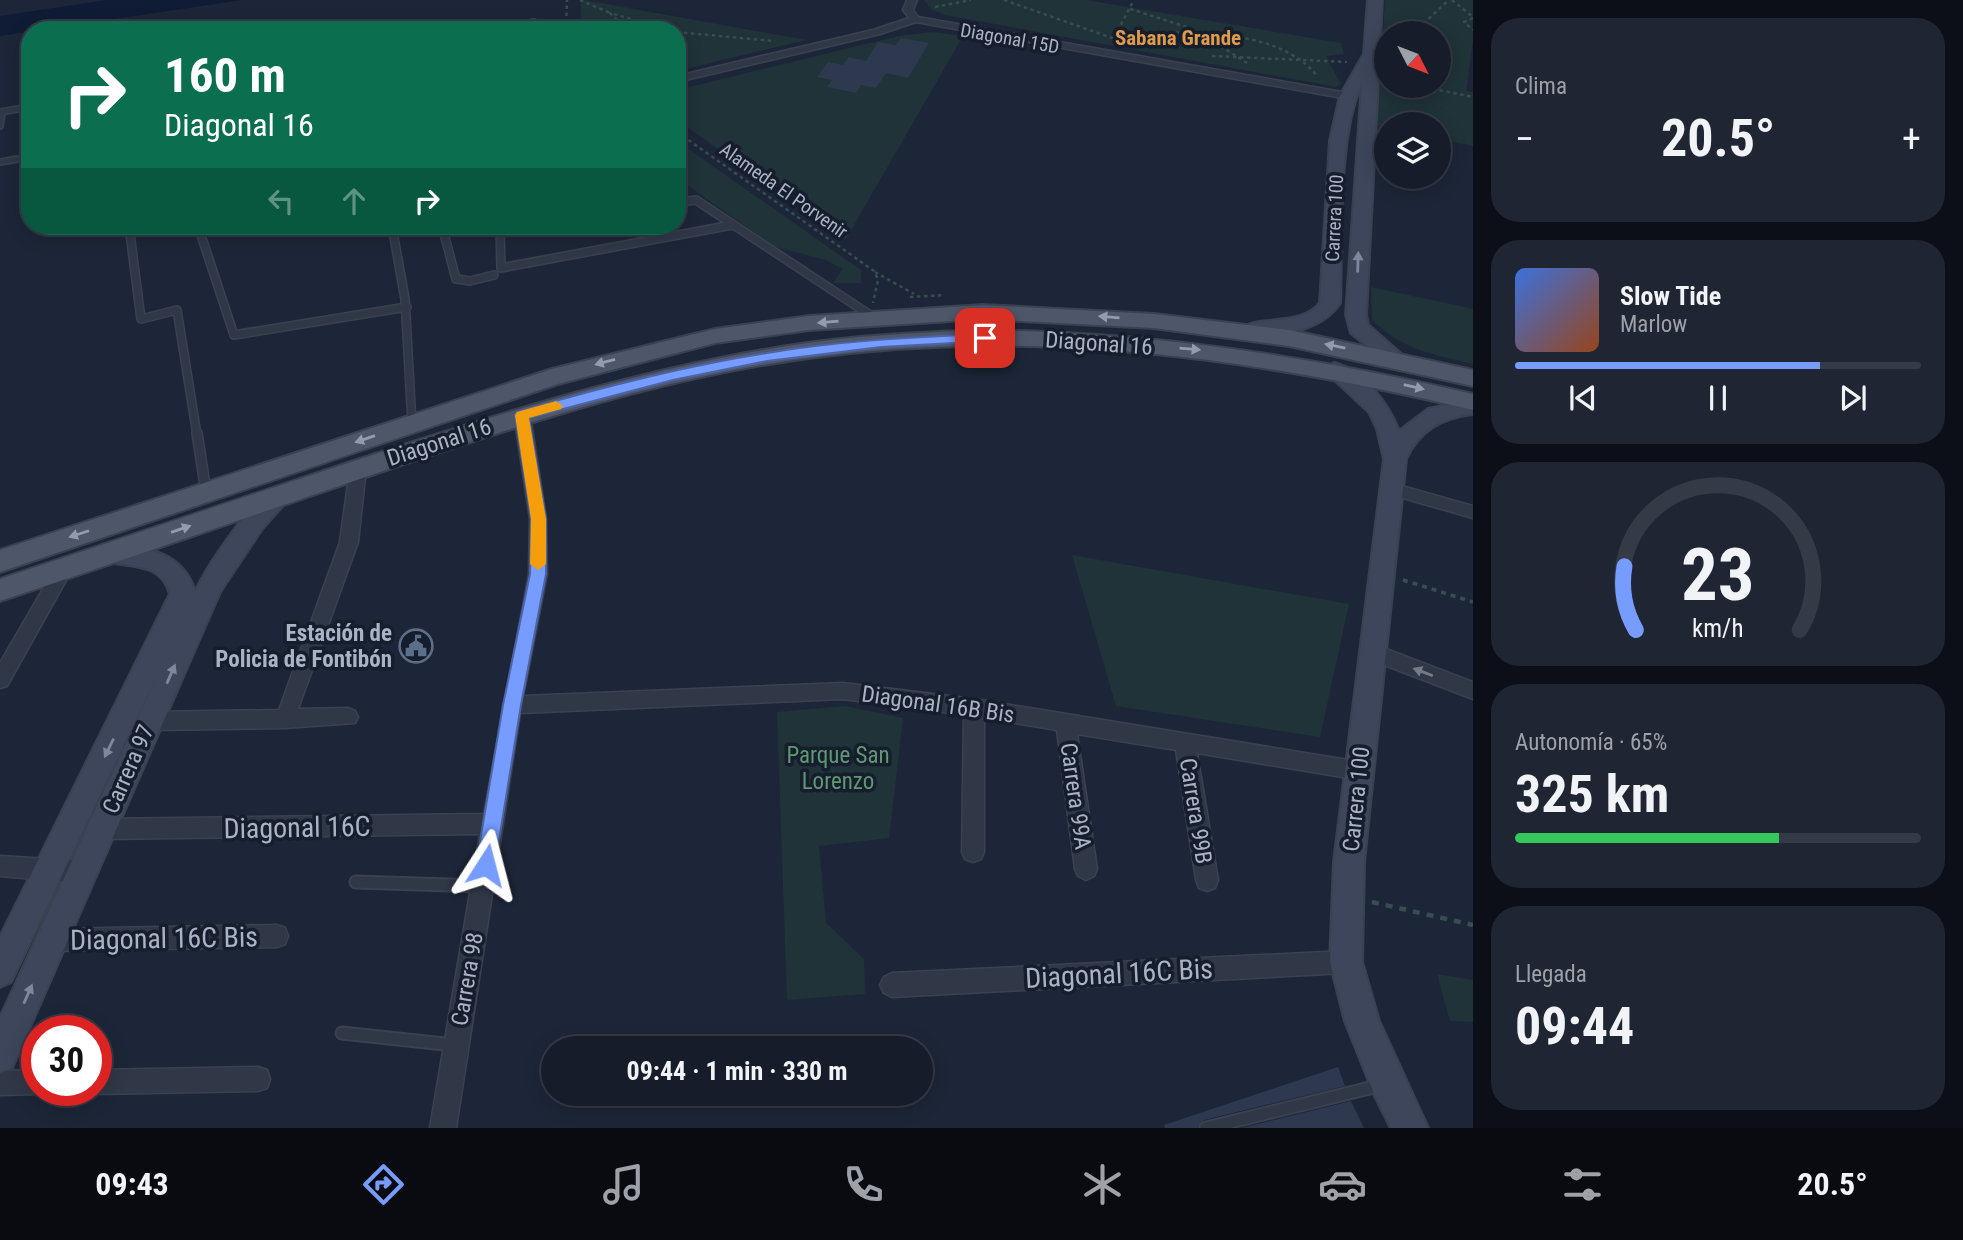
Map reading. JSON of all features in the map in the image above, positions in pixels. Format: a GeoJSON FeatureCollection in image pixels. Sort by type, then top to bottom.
{"type":"FeatureCollection","features":[{"type":"Feature","properties":{"kind":"main road","name":"Diagonal 16"},"geometry":{"type":"LineString","coordinates":[[0,561],[552,377],[676,345],[872,313],[1041,314],[1250,331],[1398,360],[1473,378]]}},
{"type":"Feature","properties":{"kind":"main road","name":"Diagonal 16"},"geometry":{"type":"LineString","coordinates":[[0,590],[522,415],[717,366],[812,350],[919,341],[1022,338],[1106,342],[1242,355],[1334,370],[1473,401]]}},
{"type":"Feature","properties":{"kind":"street"},"geometry":{"type":"LineString","coordinates":[[912,0],[908,10],[915,19]]}},
{"type":"Feature","properties":{"kind":"street","name":"Carrera 100"},"geometry":{"type":"LineString","coordinates":[[1375,0],[1360,222],[1358,328],[1398,360]]}},
{"type":"Feature","properties":{"kind":"street","name":"Diagonal 15D"},"geometry":{"type":"LineString","coordinates":[[686,77],[876,32],[915,19],[1348,96]]}},
{"type":"Feature","properties":{"kind":"street","name":"Carrera 100"},"geometry":{"type":"LineString","coordinates":[[1250,331],[1308,321],[1326,311],[1330,303],[1338,141],[1348,96],[1373,51]]}},
{"type":"Feature","properties":{"kind":"street"},"geometry":{"type":"LineString","coordinates":[[1334,217],[1360,222]]}},
{"type":"Feature","properties":{"kind":"street","name":"Carrera 100"},"geometry":{"type":"LineString","coordinates":[[1334,370],[1356,386],[1383,416],[1391,432],[1395,459],[1349,862],[1346,962],[1362,1021],[1387,1083],[1410,1128]]}},
{"type":"Feature","properties":{"kind":"street","name":"Carrera 100"},"geometry":{"type":"LineString","coordinates":[[1395,459],[1408,432],[1422,421],[1441,412],[1473,407]]}},
{"type":"Feature","properties":{"kind":"street","name":"Carrera 98"},"geometry":{"type":"LineString","coordinates":[[443,1128],[512,705],[538,574],[538,519],[522,415]]}},
{"type":"Feature","properties":{"kind":"street"},"geometry":{"type":"LineString","coordinates":[[285,719],[349,542],[358,469]]}},
{"type":"Feature","properties":{"kind":"street"},"geometry":{"type":"LineString","coordinates":[[1391,489],[1473,512]]}},
{"type":"Feature","properties":{"kind":"street","name":"Carrera 97"},"geometry":{"type":"LineString","coordinates":[[0,1056],[216,577],[254,523],[279,496]]}},
{"type":"Feature","properties":{"kind":"street","name":"Carrera 97"},"geometry":{"type":"LineString","coordinates":[[0,971],[183,594],[177,576],[167,565],[155,560],[109,553]]}},
{"type":"Feature","properties":{"kind":"street"},"geometry":{"type":"LineString","coordinates":[[0,680],[64,568]]}},
{"type":"Feature","properties":{"kind":"street"},"geometry":{"type":"LineString","coordinates":[[1373,652],[1473,691]]}},
{"type":"Feature","properties":{"kind":"street","name":"Diagonal 16B Bis"},"geometry":{"type":"LineString","coordinates":[[512,705],[674,695],[843,691],[974,708],[1360,771]]}},
{"type":"Feature","properties":{"kind":"street"},"geometry":{"type":"LineString","coordinates":[[973,852],[974,708]]}},
{"type":"Feature","properties":{"kind":"street"},"geometry":{"type":"LineString","coordinates":[[150,721],[348,717]]}},
{"type":"Feature","properties":{"kind":"street","name":"Carrera 99A"},"geometry":{"type":"LineString","coordinates":[[1066,723],[1086,869]]}},
{"type":"Feature","properties":{"kind":"street","name":"Carrera 99B"},"geometry":{"type":"LineString","coordinates":[[1185,743],[1207,880]]}},
{"type":"Feature","properties":{"kind":"street","name":"Diagonal 16C"},"geometry":{"type":"LineString","coordinates":[[102,830],[492,824]]}},
{"type":"Feature","properties":{"kind":"street"},"geometry":{"type":"LineString","coordinates":[[0,866],[82,872]]}},
{"type":"Feature","properties":{"kind":"street","name":"Diagonal 16C Bis"},"geometry":{"type":"LineString","coordinates":[[52,940],[277,936]]}},
{"type":"Feature","properties":{"kind":"street","name":"Diagonal 16C Bis"},"geometry":{"type":"LineString","coordinates":[[892,985],[1346,962]]}},
{"type":"Feature","properties":{"kind":"street"},"geometry":{"type":"LineString","coordinates":[[112,1082],[258,1079]]}},
{"type":"Feature","properties":{"kind":"street"},"geometry":{"type":"LineString","coordinates":[[0,1083],[21,1083]]}},
{"type":"Feature","properties":{"kind":"lane"},"geometry":{"type":"LineString","coordinates":[[0,126],[1,112],[21,109]]}},
{"type":"Feature","properties":{"kind":"lane"},"geometry":{"type":"LineString","coordinates":[[0,162],[21,158]]}},
{"type":"Feature","properties":{"kind":"lane"},"geometry":{"type":"LineString","coordinates":[[686,201],[695,200],[872,313]]}},
{"type":"Feature","properties":{"kind":"lane"},"geometry":{"type":"LineString","coordinates":[[686,234],[732,225]]}},
{"type":"Feature","properties":{"kind":"lane"},"geometry":{"type":"LineString","coordinates":[[130,235],[141,319],[177,310],[206,492]]}},
{"type":"Feature","properties":{"kind":"lane"},"geometry":{"type":"LineString","coordinates":[[201,235],[234,335],[407,307]]}},
{"type":"Feature","properties":{"kind":"lane"},"geometry":{"type":"LineString","coordinates":[[395,235],[407,307],[412,423]]}},
{"type":"Feature","properties":{"kind":"lane"},"geometry":{"type":"LineString","coordinates":[[445,235],[457,279],[470,281],[494,275]]}},
{"type":"Feature","properties":{"kind":"lane"},"geometry":{"type":"LineString","coordinates":[[500,235],[500,268],[678,235]]}},
{"type":"Feature","properties":{"kind":"lane"},"geometry":{"type":"LineString","coordinates":[[356,883],[482,886]]}},
{"type":"Feature","properties":{"kind":"lane"},"geometry":{"type":"LineString","coordinates":[[342,1033],[434,1045],[456,1045]]}},
{"type":"Feature","properties":{"kind":"lane"},"geometry":{"type":"LineString","coordinates":[[1206,1128],[1387,1083]]}},
{"type":"Feature","properties":{"kind":"path"},"geometry":{"type":"LineString","coordinates":[[566,21],[567,0]]}},
{"type":"Feature","properties":{"kind":"path"},"geometry":{"type":"LineString","coordinates":[[580,0],[637,21]]}},
{"type":"Feature","properties":{"kind":"path"},"geometry":{"type":"LineString","coordinates":[[931,8],[971,0]]}},
{"type":"Feature","properties":{"kind":"path"},"geometry":{"type":"LineString","coordinates":[[1004,0],[1123,42]]}},
{"type":"Feature","properties":{"kind":"path"},"geometry":{"type":"LineString","coordinates":[[1105,54],[1134,0]]}},
{"type":"Feature","properties":{"kind":"path"},"geometry":{"type":"LineString","coordinates":[[1427,21],[1451,0],[1473,17],[1464,22],[1473,30]]}},
{"type":"Feature","properties":{"kind":"path"},"geometry":{"type":"LineString","coordinates":[[1130,9],[1195,30],[1255,42],[1299,60],[1315,72],[1322,85]]}},
{"type":"Feature","properties":{"kind":"path"},"geometry":{"type":"LineString","coordinates":[[610,13],[618,21]]}},
{"type":"Feature","properties":{"kind":"path"},"geometry":{"type":"LineString","coordinates":[[1100,40],[1152,31],[1195,30],[1234,57],[1255,67]]}},
{"type":"Feature","properties":{"kind":"path"},"geometry":{"type":"LineString","coordinates":[[686,33],[783,42]]}},
{"type":"Feature","properties":{"kind":"path"},"geometry":{"type":"LineString","coordinates":[[1206,56],[1350,62]]}},
{"type":"Feature","properties":{"kind":"path"},"geometry":{"type":"LineString","coordinates":[[1451,93],[1473,97]]}},
{"type":"Feature","properties":{"kind":"path","name":"Alameda El Porvenir"},"geometry":{"type":"LineString","coordinates":[[686,138],[873,271],[916,295]]}},
{"type":"Feature","properties":{"kind":"path"},"geometry":{"type":"LineString","coordinates":[[872,313],[878,280],[873,271]]}},
{"type":"Feature","properties":{"kind":"path"},"geometry":{"type":"LineString","coordinates":[[1394,577],[1473,602]]}},
{"type":"Feature","properties":{"kind":"path"},"geometry":{"type":"LineString","coordinates":[[1363,900],[1473,925]]}},
{"type":"Feature","properties":{"kind":"green space"},"geometry":{"type":"Polygon","coordinates":[[[581,0],[806,40],[686,69],[686,21],[581,21],[581,0]]]}},
{"type":"Feature","properties":{"kind":"green space"},"geometry":{"type":"Polygon","coordinates":[[[924,0],[1086,0],[1341,43],[1344,54],[1326,56],[1341,84],[1336,87],[946,15],[932,10],[924,0]]]}},
{"type":"Feature","properties":{"kind":"green space"},"geometry":{"type":"Polygon","coordinates":[[[1385,0],[1473,0],[1473,40],[1466,91],[1473,92],[1473,146],[1451,141],[1451,112],[1378,112],[1379,98],[1451,98],[1451,21],[1384,21],[1385,0]]]}},
{"type":"Feature","properties":{"kind":"green space"},"geometry":{"type":"Polygon","coordinates":[[[932,32],[963,36],[846,239],[686,126],[686,88],[899,36],[932,32]]]}},
{"type":"Feature","properties":{"kind":"green space"},"geometry":{"type":"Polygon","coordinates":[[[686,147],[861,270],[861,283],[833,283],[843,269],[826,260],[775,247],[686,184],[686,147]]]}},
{"type":"Feature","properties":{"kind":"green space"},"geometry":{"type":"Polygon","coordinates":[[[1371,287],[1473,309],[1473,364],[1419,350],[1384,330],[1372,320],[1371,287]]]}},
{"type":"Feature","properties":{"kind":"green space"},"geometry":{"type":"Polygon","coordinates":[[[1072,555],[1349,604],[1320,737],[1116,706],[1072,555]]]}},
{"type":"Feature","properties":{"kind":"green space","name":"Parque San Lorenzo"},"geometry":{"type":"Polygon","coordinates":[[[845,706],[903,718],[889,838],[819,846],[826,923],[864,959],[865,994],[787,1000],[777,712],[845,706]]]}},
{"type":"Feature","properties":{"kind":"green space"},"geometry":{"type":"Polygon","coordinates":[[[1437,974],[1473,980],[1473,1022],[1450,1021],[1437,974]]]}},
{"type":"Feature","properties":{"kind":"water"},"geometry":{"type":"Polygon","coordinates":[[[107,0],[242,0],[101,21],[21,21],[21,33],[0,36],[0,16],[107,0]]]}},
{"type":"Feature","properties":{"kind":"building"},"geometry":{"type":"Polygon","coordinates":[[[901,38],[929,43],[908,78],[886,73],[876,88],[861,85],[856,93],[827,87],[832,80],[817,77],[828,62],[843,65],[849,57],[866,61],[878,42],[896,45],[901,38]]]}},
{"type":"Feature","properties":{"kind":"building"},"geometry":{"type":"Polygon","coordinates":[[[1338,1067],[1345,1086],[1204,1120],[1198,1128],[1165,1128],[1164,1125],[1338,1067]]]}},
{"type":"Feature","properties":{"kind":"building"},"geometry":{"type":"Polygon","coordinates":[[[1351,1101],[1364,1128],[1241,1128],[1351,1101]]]}},
{"type":"Feature","properties":{"kind":"slow traffic"},"geometry":{"type":"LineString","coordinates":[[538,564],[538,519],[522,415],[556,406]]}},
{"type":"Feature","properties":{"kind":"place","name":"Estación de Policia de Fontibón"},"geometry":{"type":"Point","coordinates":[416,646]}},
{"type":"Feature","properties":{"kind":"district","name":"Sabana Grande"},"geometry":{"type":"Point","coordinates":[1178,38]}},
{"type":"Feature","properties":{"kind":"route"},"geometry":{"type":"LineString","coordinates":[[486,865],[512,705],[538,574],[538,519],[522,415],[673,376],[767,357],[881,343],[985,338]]}}]}
